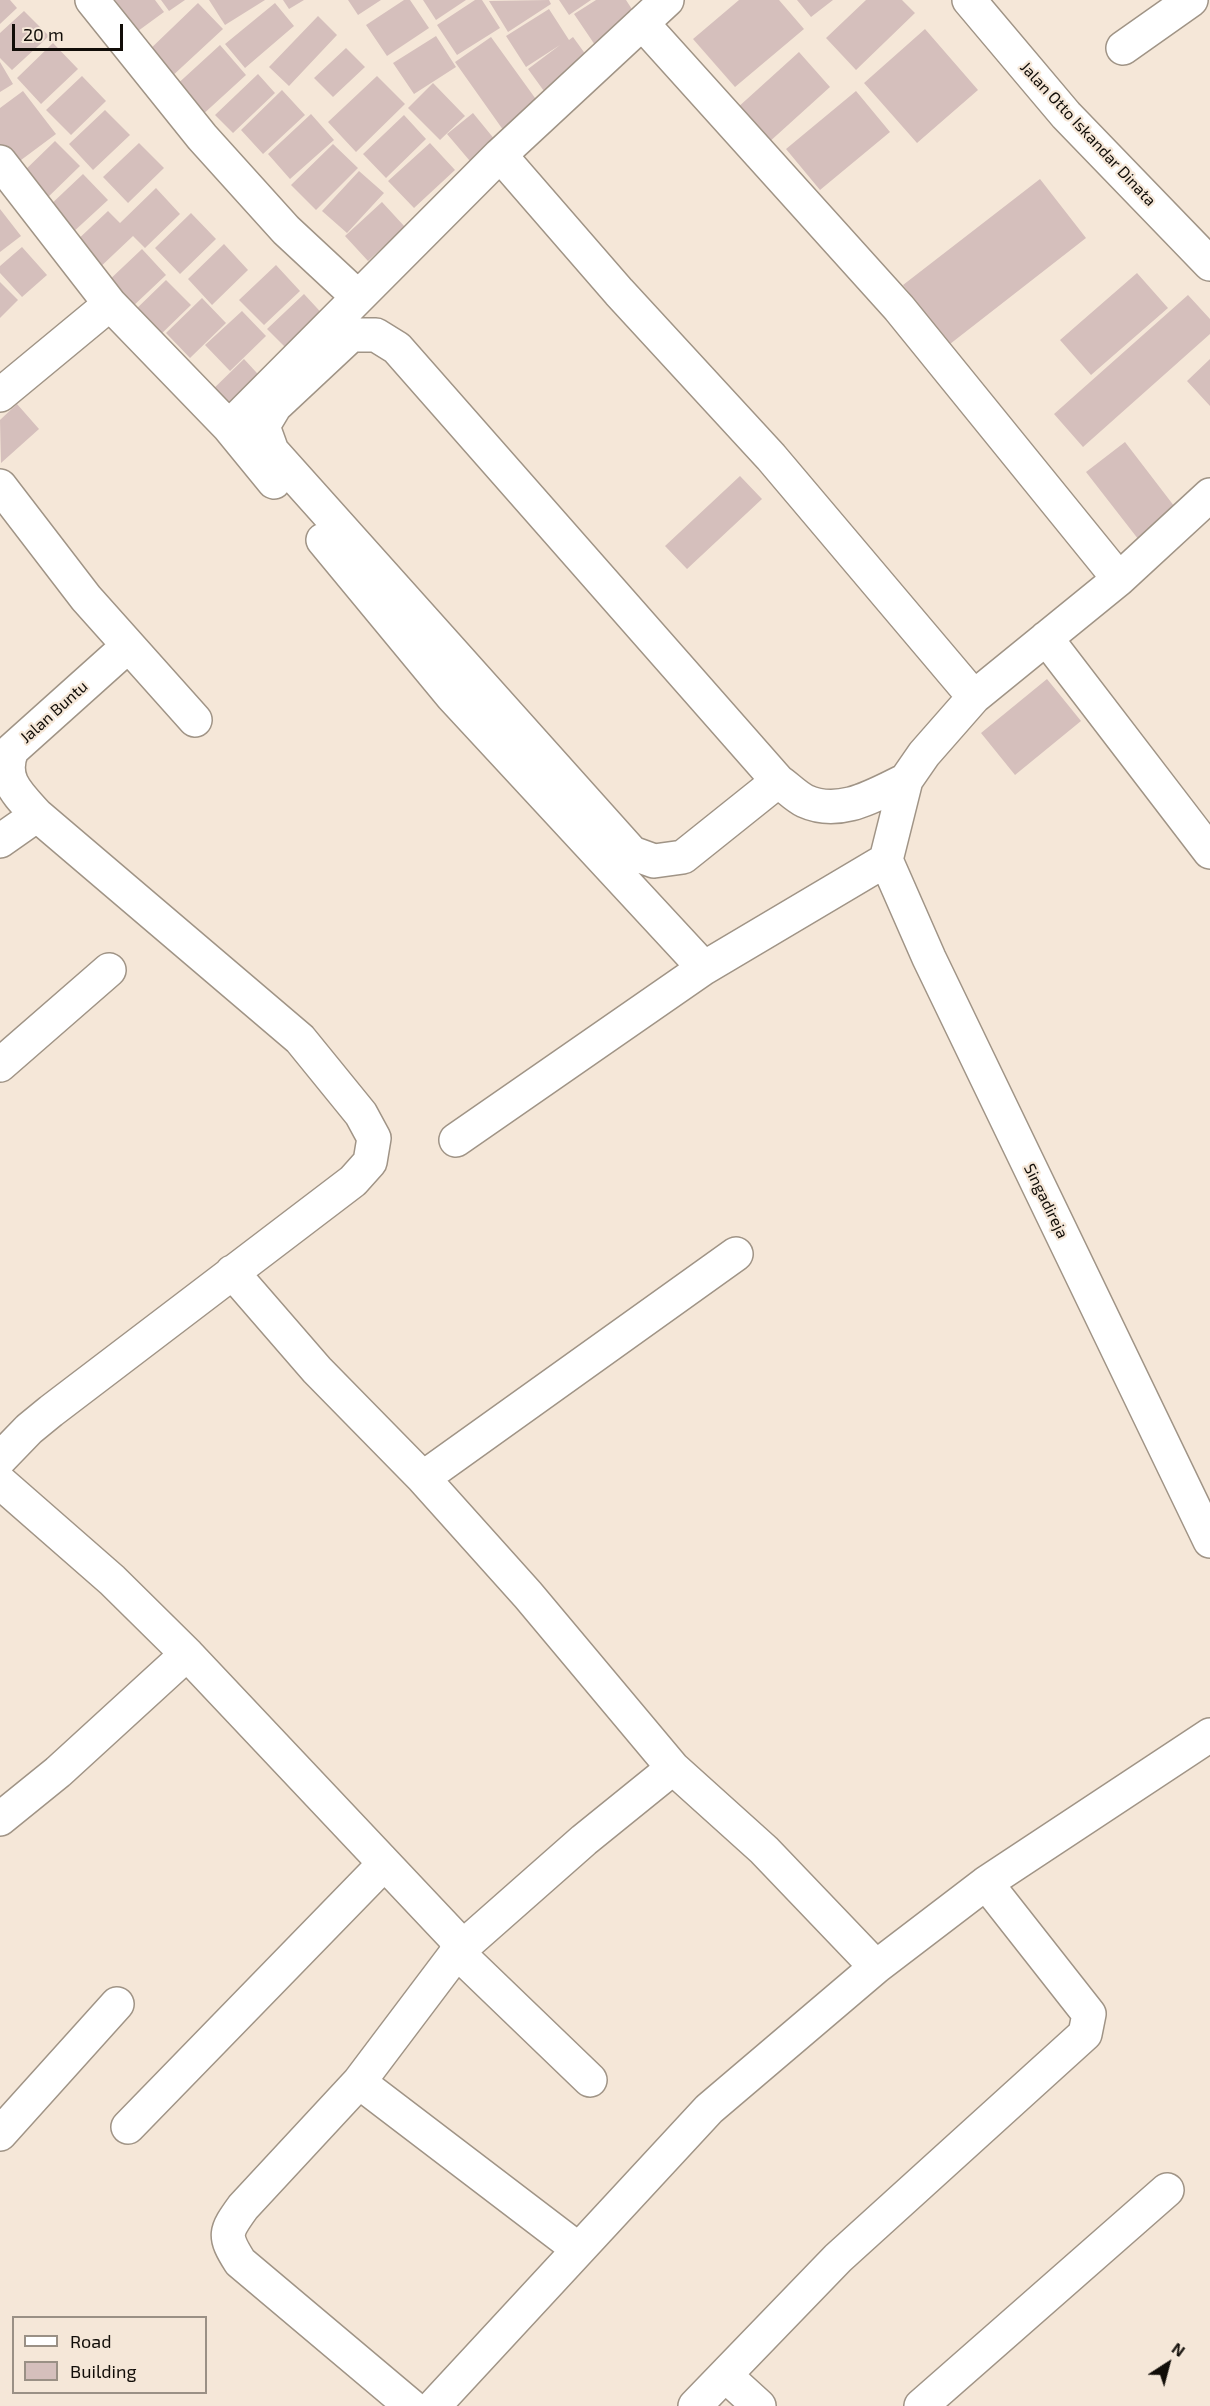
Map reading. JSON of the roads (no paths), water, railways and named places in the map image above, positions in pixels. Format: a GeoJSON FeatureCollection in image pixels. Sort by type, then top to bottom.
{"type":"FeatureCollection","features":[{"type":"Feature","properties":{"kind":"street"},"geometry":{"type":"LineString","coordinates":[[92,0],[202,137],[286,230],[358,297]]}},
{"type":"Feature","properties":{"kind":"street"},"geometry":{"type":"LineString","coordinates":[[229,427],[500,155],[667,0]]}},
{"type":"Feature","properties":{"kind":"street","name":"Jalan Otto Iskandar Dinata"},"geometry":{"type":"LineString","coordinates":[[969,0],[1066,115],[1210,264]]}},
{"type":"Feature","properties":{"kind":"street"},"geometry":{"type":"LineString","coordinates":[[1123,48],[1191,0]]}},
{"type":"Feature","properties":{"kind":"street"},"geometry":{"type":"LineString","coordinates":[[642,23],[899,308],[1119,579]]}},
{"type":"Feature","properties":{"kind":"street"},"geometry":{"type":"LineString","coordinates":[[500,155],[619,292],[771,458],[974,697]]}},
{"type":"Feature","properties":{"kind":"street"},"geometry":{"type":"LineString","coordinates":[[0,162],[110,304],[229,427],[452,696],[704,968]]}},
{"type":"Feature","properties":{"kind":"street"},"geometry":{"type":"LineString","coordinates":[[0,394],[110,304]]}},
{"type":"Feature","properties":{"kind":"street"},"geometry":{"type":"LineString","coordinates":[[778,781],[683,857],[654,861],[632,853],[272,451],[263,426],[275,406],[351,335],[376,335],[397,348],[778,781],[805,801],[832,807],[862,802],[906,780]]}},
{"type":"Feature","properties":{"kind":"street"},"geometry":{"type":"LineString","coordinates":[[0,486],[87,598],[195,720]]}},
{"type":"Feature","properties":{"kind":"street"},"geometry":{"type":"LineString","coordinates":[[456,1140],[704,968],[886,860],[906,780],[924,754],[974,697],[1119,579],[1210,495]]}},
{"type":"Feature","properties":{"kind":"street"},"geometry":{"type":"LineString","coordinates":[[1046,638],[1210,852]]}},
{"type":"Feature","properties":{"kind":"street","name":"Jalan Buntu"},"geometry":{"type":"LineString","coordinates":[[37,815],[6,780],[4,762],[12,750],[128,646]]}},
{"type":"Feature","properties":{"kind":"street"},"geometry":{"type":"LineString","coordinates":[[0,841],[37,815],[300,1039],[361,1114],[374,1138],[370,1162],[353,1181],[51,1411],[29,1429],[0,1459]]}},
{"type":"Feature","properties":{"kind":"street","name":"Singadireja"},"geometry":{"type":"LineString","coordinates":[[886,860],[938,976],[1210,1541]]}},
{"type":"Feature","properties":{"kind":"street"},"geometry":{"type":"LineString","coordinates":[[0,1065],[109,970]]}},
{"type":"Feature","properties":{"kind":"street"},"geometry":{"type":"LineString","coordinates":[[423,1478],[736,1254]]}},
{"type":"Feature","properties":{"kind":"street"},"geometry":{"type":"LineString","coordinates":[[232,1272],[317,1370],[423,1478],[528,1595],[673,1768],[764,1850],[876,1967]]}},
{"type":"Feature","properties":{"kind":"street"},"geometry":{"type":"LineString","coordinates":[[0,1482],[112,1580],[187,1654],[456,1939],[458,1952],[590,2080]]}},
{"type":"Feature","properties":{"kind":"street"},"geometry":{"type":"LineString","coordinates":[[0,1819],[58,1772],[187,1654]]}},
{"type":"Feature","properties":{"kind":"street"},"geometry":{"type":"LineString","coordinates":[[434,2406],[709,2109],[876,1967],[986,1883],[1210,1736]]}},
{"type":"Feature","properties":{"kind":"street"},"geometry":{"type":"LineString","coordinates":[[411,2406],[240,2262],[227,2242],[228,2229],[243,2207],[359,2082],[458,1952],[584,1840],[673,1768]]}},
{"type":"Feature","properties":{"kind":"street"},"geometry":{"type":"LineString","coordinates":[[128,2127],[383,1864]]}},
{"type":"Feature","properties":{"kind":"street"},"geometry":{"type":"LineString","coordinates":[[695,2406],[837,2258],[1085,2034],[1089,2014],[986,1883]]}},
{"type":"Feature","properties":{"kind":"street"},"geometry":{"type":"LineString","coordinates":[[1,2131],[117,2004]]}},
{"type":"Feature","properties":{"kind":"street"},"geometry":{"type":"LineString","coordinates":[[359,2082],[578,2249]]}},
{"type":"Feature","properties":{"kind":"street"},"geometry":{"type":"LineString","coordinates":[[921,2406],[1167,2190]]}},
{"type":"Feature","properties":{"kind":"street"},"geometry":{"type":"LineString","coordinates":[[724,2375],[759,2406]]}}]}
